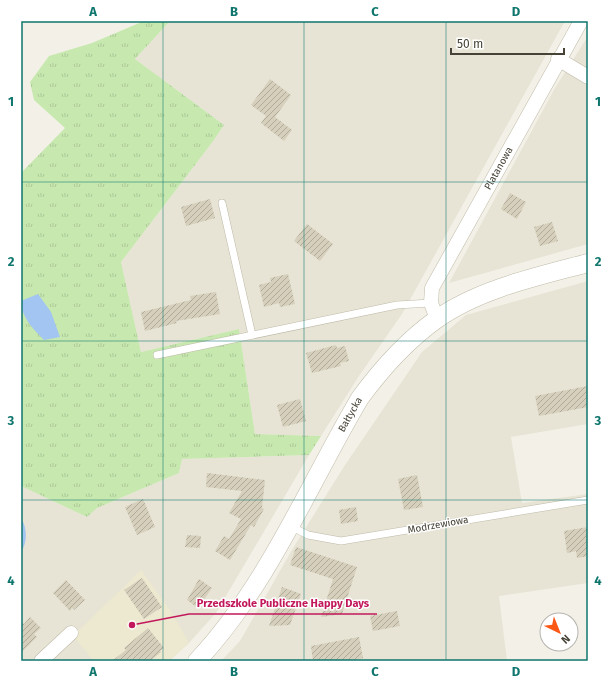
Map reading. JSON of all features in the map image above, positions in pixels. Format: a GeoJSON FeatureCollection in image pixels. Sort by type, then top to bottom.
{"type":"FeatureCollection","features":[{"type":"Feature","properties":{"kind":"street","name":"Platanowa"},"geometry":{"type":"LineString","coordinates":[[434,311],[432,288],[558,59],[581,21]]}},
{"type":"Feature","properties":{"kind":"street"},"geometry":{"type":"LineString","coordinates":[[558,59],[588,77]]}},
{"type":"Feature","properties":{"kind":"street","name":"Bałtycka"},"geometry":{"type":"LineString","coordinates":[[197,661],[226,628],[248,597],[290,526],[360,398],[378,374],[434,311],[459,306],[490,292],[520,282],[588,263]]}},
{"type":"Feature","properties":{"kind":"street"},"geometry":{"type":"LineString","coordinates":[[41,661],[71,633]]}},
{"type":"Feature","properties":{"kind":"lane"},"geometry":{"type":"LineString","coordinates":[[222,203],[252,335]]}},
{"type":"Feature","properties":{"kind":"lane"},"geometry":{"type":"LineString","coordinates":[[157,355],[397,305],[434,311]]}},
{"type":"Feature","properties":{"kind":"lane","name":"Modrzewiowa"},"geometry":{"type":"LineString","coordinates":[[290,526],[308,535],[341,541],[588,500]]}},
{"type":"Feature","properties":{"kind":"shaded area"},"geometry":{"type":"Polygon","coordinates":[[[170,21],[565,21],[402,314],[359,376],[321,436],[255,434],[239,329],[141,352],[121,262],[224,125],[135,59],[170,21]]]}},
{"type":"Feature","properties":{"kind":"shaded area"},"geometry":{"type":"Polygon","coordinates":[[[588,36],[588,244],[449,283],[555,88],[588,36]]]}},
{"type":"Feature","properties":{"kind":"shaded area"},"geometry":{"type":"Polygon","coordinates":[[[588,281],[588,424],[511,437],[522,503],[588,494],[588,583],[499,596],[507,661],[221,661],[240,641],[293,548],[345,465],[422,352],[466,315],[588,281]]]}},
{"type":"Feature","properties":{"kind":"shaded area"},"geometry":{"type":"Polygon","coordinates":[[[309,455],[216,613],[189,643],[169,661],[21,661],[21,486],[87,517],[97,508],[179,473],[182,459],[309,455]]]}},
{"type":"Feature","properties":{"kind":"shaded area"},"geometry":{"type":"Polygon","coordinates":[[[141,570],[172,613],[189,643],[169,661],[94,661],[73,636],[141,570]]]}},
{"type":"Feature","properties":{"kind":"green space"},"geometry":{"type":"Polygon","coordinates":[[[144,21],[170,21],[135,59],[224,125],[121,262],[141,352],[239,329],[255,434],[321,436],[309,455],[182,459],[179,473],[97,508],[87,517],[21,486],[21,173],[65,128],[34,100],[30,82],[49,56],[92,43],[144,21]]]}},
{"type":"Feature","properties":{"kind":"water"},"geometry":{"type":"Polygon","coordinates":[[[38,294],[51,312],[60,337],[44,340],[26,318],[21,301],[38,294]]]}},
{"type":"Feature","properties":{"kind":"water"},"geometry":{"type":"Polygon","coordinates":[[[21,518],[25,526],[26,539],[21,552],[21,518]]]}},
{"type":"Feature","properties":{"kind":"building"},"geometry":{"type":"Polygon","coordinates":[[[270,79],[291,95],[275,117],[292,130],[284,141],[261,123],[266,116],[251,105],[270,79]]]}},
{"type":"Feature","properties":{"kind":"building"},"geometry":{"type":"Polygon","coordinates":[[[510,193],[526,202],[517,219],[501,209],[510,193]]]}},
{"type":"Feature","properties":{"kind":"building"},"geometry":{"type":"Polygon","coordinates":[[[210,199],[215,218],[186,226],[181,207],[210,199]]]}},
{"type":"Feature","properties":{"kind":"building"},"geometry":{"type":"Polygon","coordinates":[[[552,222],[558,241],[540,246],[534,227],[552,222]]]}},
{"type":"Feature","properties":{"kind":"building"},"geometry":{"type":"Polygon","coordinates":[[[307,224],[333,244],[320,261],[294,241],[307,224]]]}},
{"type":"Feature","properties":{"kind":"building"},"geometry":{"type":"Polygon","coordinates":[[[288,274],[295,304],[280,307],[279,303],[264,307],[259,285],[271,282],[270,278],[288,274]]]}},
{"type":"Feature","properties":{"kind":"building"},"geometry":{"type":"Polygon","coordinates":[[[216,292],[220,314],[176,321],[177,323],[145,331],[141,312],[191,300],[190,296],[216,292]]]}},
{"type":"Feature","properties":{"kind":"building"},"geometry":{"type":"Polygon","coordinates":[[[336,345],[337,348],[345,346],[349,361],[340,363],[341,366],[312,373],[306,353],[336,345]]]}},
{"type":"Feature","properties":{"kind":"building"},"geometry":{"type":"Polygon","coordinates":[[[588,386],[588,407],[539,416],[535,396],[588,386]]]}},
{"type":"Feature","properties":{"kind":"building"},"geometry":{"type":"Polygon","coordinates":[[[300,399],[306,421],[283,427],[277,405],[300,399]]]}},
{"type":"Feature","properties":{"kind":"building"},"geometry":{"type":"Polygon","coordinates":[[[207,473],[265,480],[262,508],[264,509],[254,527],[251,525],[230,560],[215,551],[224,536],[229,539],[241,519],[229,513],[242,491],[206,487],[207,473]]]}},
{"type":"Feature","properties":{"kind":"building"},"geometry":{"type":"Polygon","coordinates":[[[417,475],[423,507],[404,510],[398,479],[417,475]]]}},
{"type":"Feature","properties":{"kind":"building"},"geometry":{"type":"Polygon","coordinates":[[[143,499],[155,527],[137,535],[125,507],[143,499]]]}},
{"type":"Feature","properties":{"kind":"building"},"geometry":{"type":"Polygon","coordinates":[[[356,507],[358,521],[341,524],[339,510],[356,507]]]}},
{"type":"Feature","properties":{"kind":"building"},"geometry":{"type":"Polygon","coordinates":[[[588,527],[588,556],[577,558],[576,551],[567,553],[564,531],[588,527]]]}},
{"type":"Feature","properties":{"kind":"building"},"geometry":{"type":"Polygon","coordinates":[[[187,535],[201,536],[200,548],[185,547],[187,535]]]}},
{"type":"Feature","properties":{"kind":"building"},"geometry":{"type":"Polygon","coordinates":[[[296,547],[357,567],[342,614],[321,617],[333,579],[290,565],[296,547]]]}},
{"type":"Feature","properties":{"kind":"building"},"geometry":{"type":"Polygon","coordinates":[[[142,578],[162,607],[144,619],[124,590],[142,578]]]}},
{"type":"Feature","properties":{"kind":"building"},"geometry":{"type":"Polygon","coordinates":[[[199,579],[212,588],[198,608],[187,600],[199,579]]]}},
{"type":"Feature","properties":{"kind":"building"},"geometry":{"type":"Polygon","coordinates":[[[66,580],[85,600],[74,610],[72,608],[70,611],[53,593],[66,580]]]}},
{"type":"Feature","properties":{"kind":"building"},"geometry":{"type":"Polygon","coordinates":[[[282,587],[301,594],[290,625],[269,626],[282,587]]]}},
{"type":"Feature","properties":{"kind":"building"},"geometry":{"type":"Polygon","coordinates":[[[397,611],[400,626],[373,631],[370,616],[397,611]]]}},
{"type":"Feature","properties":{"kind":"building"},"geometry":{"type":"Polygon","coordinates":[[[30,617],[41,628],[34,634],[37,637],[21,653],[21,621],[24,624],[30,617]]]}},
{"type":"Feature","properties":{"kind":"building"},"geometry":{"type":"Polygon","coordinates":[[[148,628],[164,648],[160,651],[161,652],[150,661],[112,661],[126,650],[124,648],[148,628]]]}},
{"type":"Feature","properties":{"kind":"building"},"geometry":{"type":"Polygon","coordinates":[[[359,637],[363,658],[348,661],[313,661],[311,646],[359,637]]]}},
{"type":"Feature","properties":{"kind":"place","name":"Przedszkole Publiczne Happy Days"},"geometry":{"type":"Point","coordinates":[132,625]}}]}
